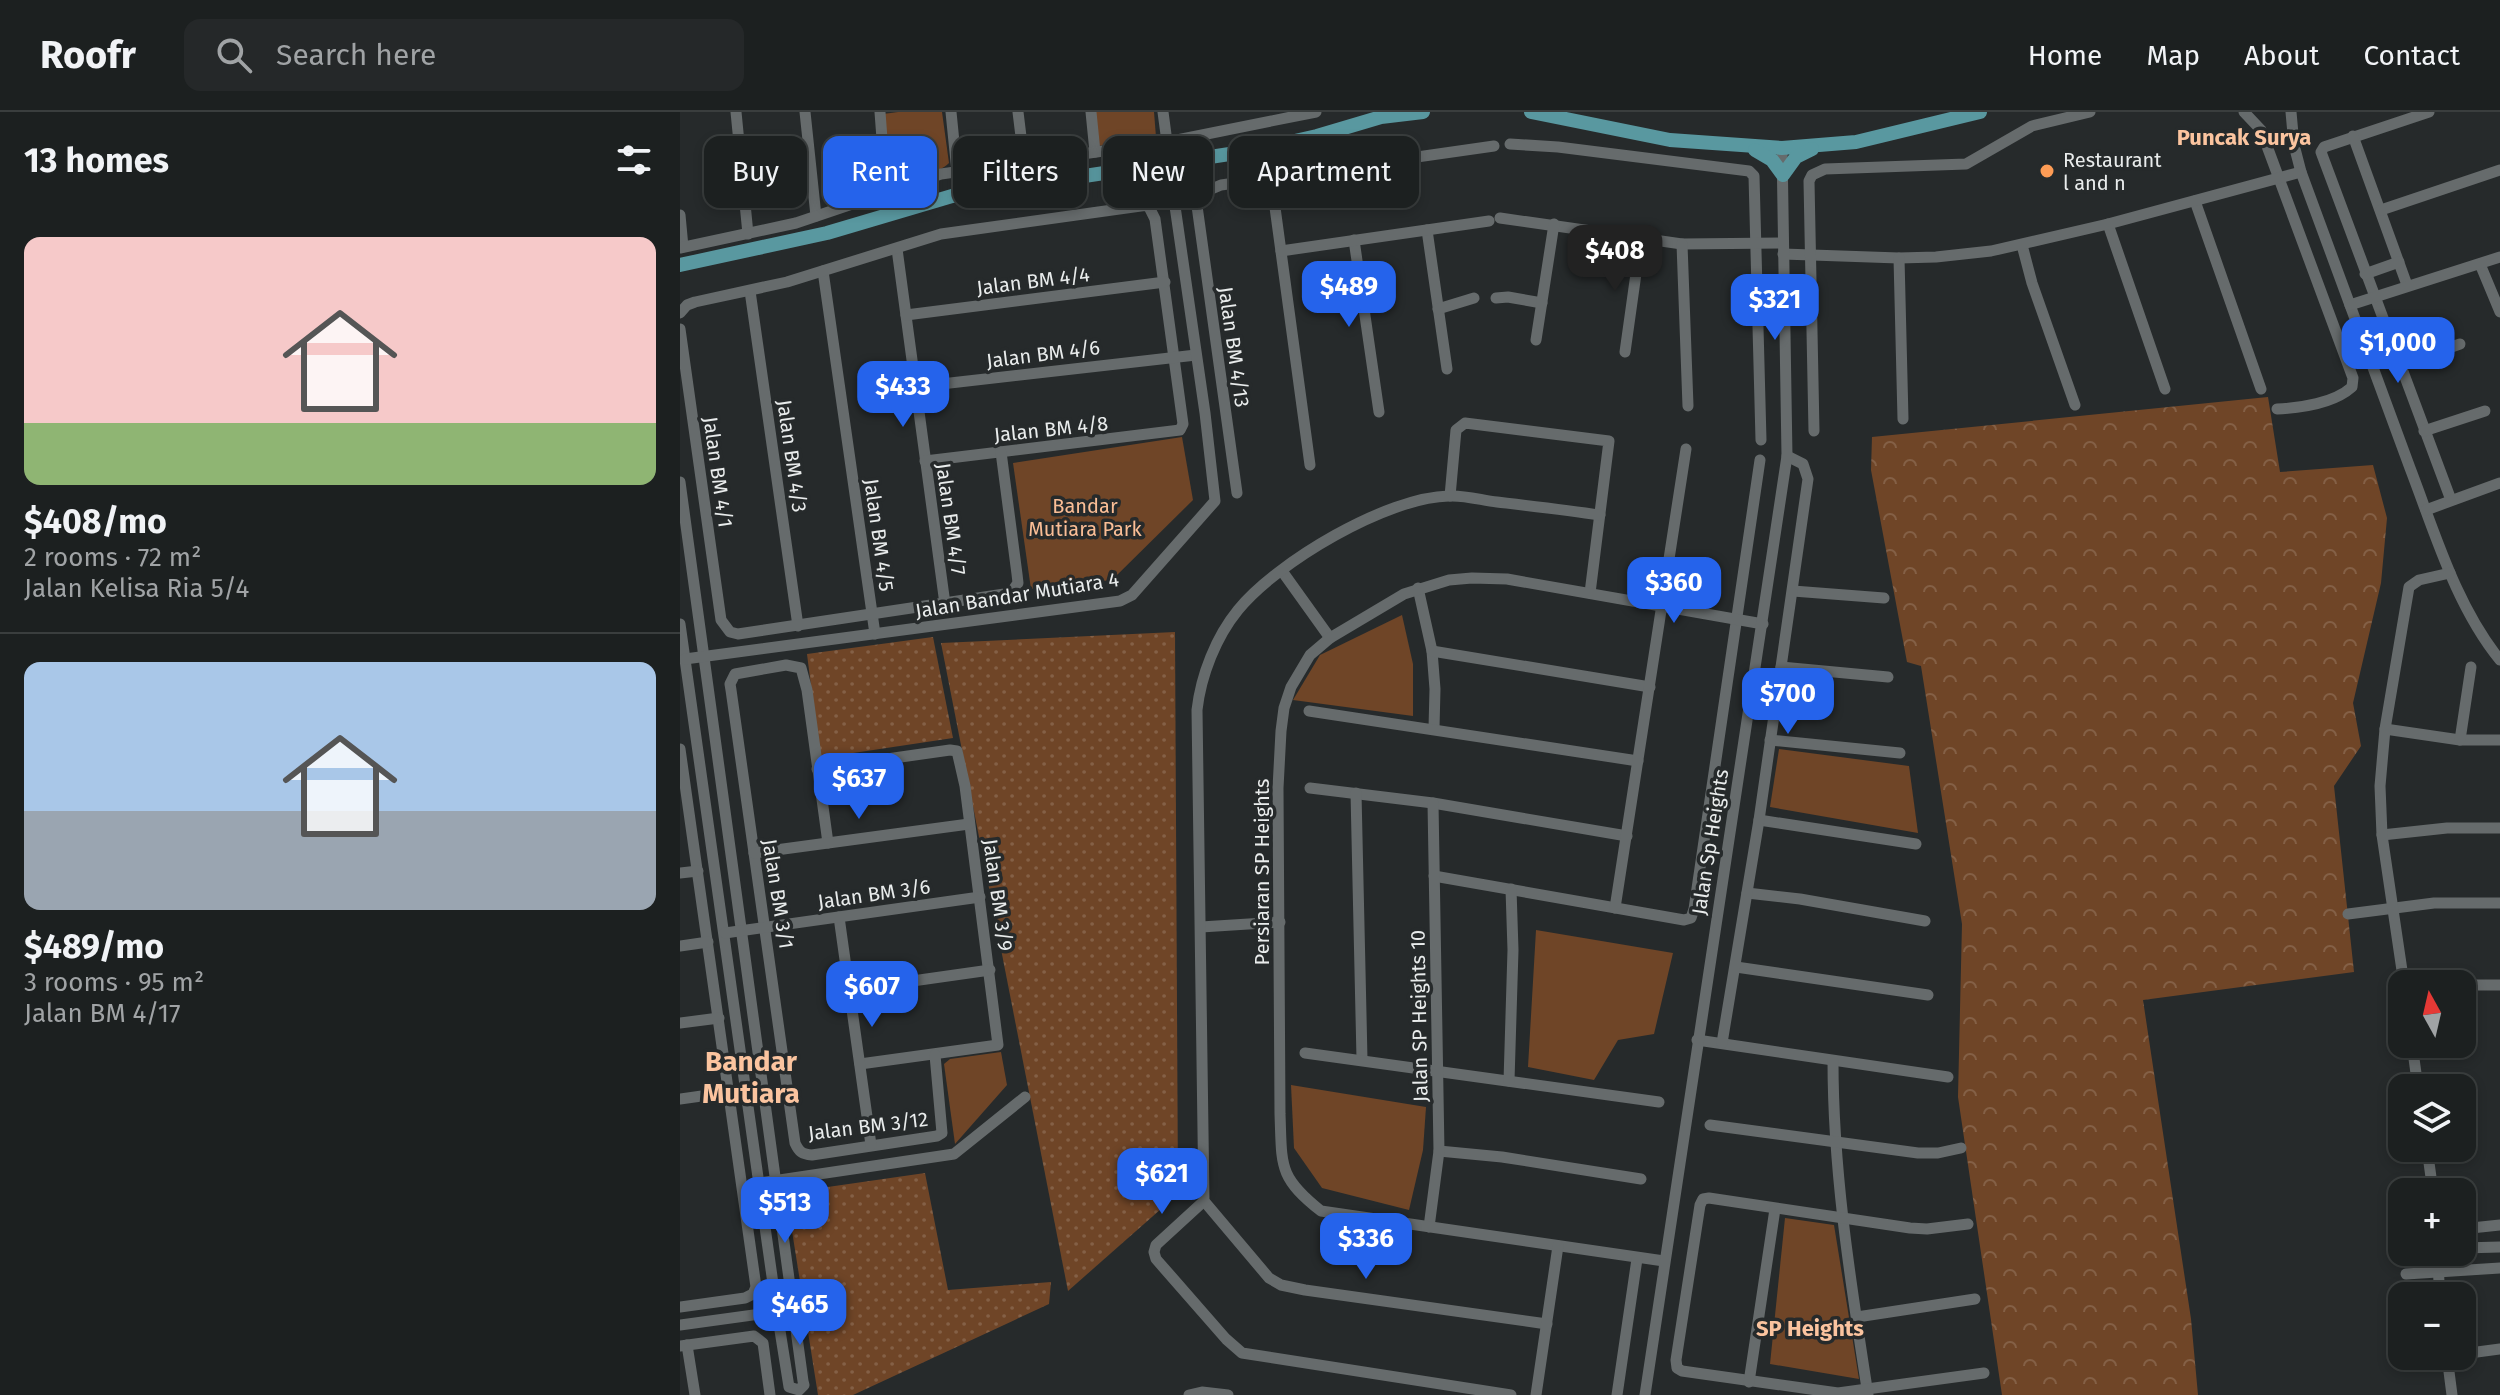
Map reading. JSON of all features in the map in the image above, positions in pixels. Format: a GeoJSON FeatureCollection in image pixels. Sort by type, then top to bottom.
{"type":"FeatureCollection","features":[{"type":"Feature","properties":{"kind":"main road"},"geometry":{"type":"LineString","coordinates":[[1213,157],[1289,143],[1381,117],[1423,112]]}},
{"type":"Feature","properties":{"kind":"main road"},"geometry":{"type":"LineString","coordinates":[[1538,113],[1670,140],[1782,148],[1821,146],[1883,136],[1980,112]]}},
{"type":"Feature","properties":{"kind":"main road"},"geometry":{"type":"LineString","coordinates":[[1751,148],[1772,160],[1783,175],[1796,157],[1821,146]]}},
{"type":"Feature","properties":{"kind":"main road"},"geometry":{"type":"LineString","coordinates":[[680,265],[827,233],[952,196],[1103,174]]}},
{"type":"Feature","properties":{"kind":"street"},"geometry":{"type":"LineString","coordinates":[[736,112],[748,234]]}},
{"type":"Feature","properties":{"kind":"street"},"geometry":{"type":"LineString","coordinates":[[805,112],[816,216]]}},
{"type":"Feature","properties":{"kind":"street"},"geometry":{"type":"LineString","coordinates":[[880,112],[882,136]]}},
{"type":"Feature","properties":{"kind":"street"},"geometry":{"type":"LineString","coordinates":[[951,112],[953,136]]}},
{"type":"Feature","properties":{"kind":"street"},"geometry":{"type":"LineString","coordinates":[[1018,112],[1021,136]]}},
{"type":"Feature","properties":{"kind":"street"},"geometry":{"type":"LineString","coordinates":[[1091,112],[1095,152]]}},
{"type":"Feature","properties":{"kind":"street"},"geometry":{"type":"LineString","coordinates":[[1163,112],[1166,136]]}},
{"type":"Feature","properties":{"kind":"street"},"geometry":{"type":"LineString","coordinates":[[1814,431],[1809,181],[1817,171],[1966,164],[2032,126],[2090,112]]}},
{"type":"Feature","properties":{"kind":"street"},"geometry":{"type":"LineString","coordinates":[[2244,112],[2261,130],[2353,378],[2352,387],[2339,395],[2296,408],[2277,409]]}},
{"type":"Feature","properties":{"kind":"street"},"geometry":{"type":"LineString","coordinates":[[2291,112],[2294,145],[2301,172],[2450,573],[2480,634],[2500,660]]}},
{"type":"Feature","properties":{"kind":"street"},"geometry":{"type":"LineString","coordinates":[[2429,112],[2353,136],[2324,147],[2321,152],[2451,500]]}},
{"type":"Feature","properties":{"kind":"street"},"geometry":{"type":"LineString","coordinates":[[1197,136],[1310,113]]}},
{"type":"Feature","properties":{"kind":"street"},"geometry":{"type":"LineString","coordinates":[[2353,136],[2407,285]]}},
{"type":"Feature","properties":{"kind":"street"},"geometry":{"type":"LineString","coordinates":[[1510,144],[1558,147],[1749,171],[1756,182],[1761,440]]}},
{"type":"Feature","properties":{"kind":"street"},"geometry":{"type":"LineString","coordinates":[[1419,157],[1494,146]]}},
{"type":"Feature","properties":{"kind":"street","name":"Jalan Sp Heights"},"geometry":{"type":"LineString","coordinates":[[1645,1395],[1787,456],[1782,148]]}},
{"type":"Feature","properties":{"kind":"street"},"geometry":{"type":"LineString","coordinates":[[1087,153],[1103,151]]}},
{"type":"Feature","properties":{"kind":"street"},"geometry":{"type":"LineString","coordinates":[[2381,210],[2500,170]]}},
{"type":"Feature","properties":{"kind":"street"},"geometry":{"type":"LineString","coordinates":[[1281,251],[1494,220],[1554,224],[1682,244],[1756,245],[1810,255],[1899,258],[1966,255],[2108,224],[2301,172]]}},
{"type":"Feature","properties":{"kind":"street","name":"Jalan BM 4/13"},"geometry":{"type":"LineString","coordinates":[[1229,185],[1202,193],[1197,206],[1237,493]]}},
{"type":"Feature","properties":{"kind":"street"},"geometry":{"type":"LineString","coordinates":[[2195,201],[2261,389]]}},
{"type":"Feature","properties":{"kind":"street"},"geometry":{"type":"LineString","coordinates":[[680,313],[695,302],[823,271],[932,236],[1148,205],[1155,219],[1176,357]]}},
{"type":"Feature","properties":{"kind":"street"},"geometry":{"type":"LineString","coordinates":[[680,215],[682,248],[748,234],[839,208]]}},
{"type":"Feature","properties":{"kind":"street","name":"Jalan Bandar Mutiara 4"},"geometry":{"type":"LineString","coordinates":[[685,659],[1120,601],[1132,595],[1215,501],[1175,208]]}},
{"type":"Feature","properties":{"kind":"street"},"geometry":{"type":"LineString","coordinates":[[1275,208],[1310,465]]}},
{"type":"Feature","properties":{"kind":"street"},"geometry":{"type":"LineString","coordinates":[[1536,340],[1554,224]]}},
{"type":"Feature","properties":{"kind":"street"},"geometry":{"type":"LineString","coordinates":[[2108,224],[2165,389]]}},
{"type":"Feature","properties":{"kind":"street"},"geometry":{"type":"LineString","coordinates":[[1427,230],[1447,369]]}},
{"type":"Feature","properties":{"kind":"street"},"geometry":{"type":"LineString","coordinates":[[1625,352],[1641,238]]}},
{"type":"Feature","properties":{"kind":"street"},"geometry":{"type":"LineString","coordinates":[[1354,240],[1379,412]]}},
{"type":"Feature","properties":{"kind":"street"},"geometry":{"type":"LineString","coordinates":[[1682,244],[1688,406]]}},
{"type":"Feature","properties":{"kind":"street"},"geometry":{"type":"LineString","coordinates":[[2022,245],[2032,283],[2075,405]]}},
{"type":"Feature","properties":{"kind":"street","name":"Jalan BM 4/7"},"geometry":{"type":"LineString","coordinates":[[897,249],[945,604]]}},
{"type":"Feature","properties":{"kind":"street"},"geometry":{"type":"LineString","coordinates":[[2350,305],[2500,257]]}},
{"type":"Feature","properties":{"kind":"street"},"geometry":{"type":"LineString","coordinates":[[1899,258],[1903,419]]}},
{"type":"Feature","properties":{"kind":"street"},"geometry":{"type":"LineString","coordinates":[[2365,274],[2399,262]]}},
{"type":"Feature","properties":{"kind":"street"},"geometry":{"type":"LineString","coordinates":[[2480,264],[2500,312]]}},
{"type":"Feature","properties":{"kind":"street","name":"Jalan BM 4/5"},"geometry":{"type":"LineString","coordinates":[[823,271],[875,634]]}},
{"type":"Feature","properties":{"kind":"street","name":"Jalan BM 4/4"},"geometry":{"type":"LineString","coordinates":[[906,315],[1165,282]]}},
{"type":"Feature","properties":{"kind":"street","name":"Jalan BM 4/3"},"geometry":{"type":"LineString","coordinates":[[750,291],[798,626]]}},
{"type":"Feature","properties":{"kind":"street"},"geometry":{"type":"LineString","coordinates":[[1438,309],[1474,298]]}},
{"type":"Feature","properties":{"kind":"street"},"geometry":{"type":"LineString","coordinates":[[1496,298],[1542,303]]}},
{"type":"Feature","properties":{"kind":"street","name":"Jalan BM 4/1"},"geometry":{"type":"LineString","coordinates":[[680,329],[721,620],[725,628],[738,634],[798,626]]}},
{"type":"Feature","properties":{"kind":"street"},"geometry":{"type":"LineString","coordinates":[[2400,365],[2460,344]]}},
{"type":"Feature","properties":{"kind":"street","name":"Jalan BM 4/6"},"geometry":{"type":"LineString","coordinates":[[915,387],[1196,355]]}},
{"type":"Feature","properties":{"kind":"street","name":"Jalan BM 4/8"},"geometry":{"type":"LineString","coordinates":[[925,461],[1180,430],[1183,424],[1176,357]]}},
{"type":"Feature","properties":{"kind":"street"},"geometry":{"type":"LineString","coordinates":[[1205,413],[1225,410]]}},
{"type":"Feature","properties":{"kind":"street"},"geometry":{"type":"LineString","coordinates":[[2424,431],[2485,411]]}},
{"type":"Feature","properties":{"kind":"street"},"geometry":{"type":"LineString","coordinates":[[1450,496],[1456,430],[1465,423],[1609,441],[1590,593]]}},
{"type":"Feature","properties":{"kind":"street"},"geometry":{"type":"LineString","coordinates":[[1615,908],[1686,449]]}},
{"type":"Feature","properties":{"kind":"street"},"geometry":{"type":"LineString","coordinates":[[798,626],[1007,596],[1015,588],[1017,574],[1001,452]]}},
{"type":"Feature","properties":{"kind":"street"},"geometry":{"type":"LineString","coordinates":[[1722,1043],[1759,820],[1808,479],[1803,464],[1787,456]]}},
{"type":"Feature","properties":{"kind":"street"},"geometry":{"type":"LineString","coordinates":[[1434,876],[1684,920],[1691,918],[1760,460]]}},
{"type":"Feature","properties":{"kind":"street"},"geometry":{"type":"LineString","coordinates":[[680,482],[778,1180],[803,1381],[799,1390],[789,1387],[777,1312],[680,624]]}},
{"type":"Feature","properties":{"kind":"street"},"geometry":{"type":"LineString","coordinates":[[2426,510],[2500,483]]}},
{"type":"Feature","properties":{"kind":"street"},"geometry":{"type":"LineString","coordinates":[[1547,1324],[1281,1285],[1269,1278],[1204,1201],[1197,710],[1200,691],[1217,645],[1236,612],[1282,571],[1333,536],[1370,517],[1414,499],[1450,496],[1600,515]]}},
{"type":"Feature","properties":{"kind":"street"},"geometry":{"type":"LineString","coordinates":[[1282,571],[1330,638]]}},
{"type":"Feature","properties":{"kind":"street"},"geometry":{"type":"LineString","coordinates":[[2402,970],[2382,835],[2381,775],[2385,729],[2409,587],[2419,580],[2450,573]]}},
{"type":"Feature","properties":{"kind":"street","name":"Persiaran SP Heights"},"geometry":{"type":"LineString","coordinates":[[1664,1261],[1321,1211],[1308,1201],[1285,1173],[1280,1114],[1278,788],[1284,708],[1298,671],[1310,655],[1330,638],[1418,588],[1449,580],[1507,579],[1763,624]]}},
{"type":"Feature","properties":{"kind":"street"},"geometry":{"type":"LineString","coordinates":[[1418,588],[1432,651],[1434,728]]}},
{"type":"Feature","properties":{"kind":"street"},"geometry":{"type":"LineString","coordinates":[[1793,591],[1884,598]]}},
{"type":"Feature","properties":{"kind":"street"},"geometry":{"type":"LineString","coordinates":[[1432,651],[1650,687]]}},
{"type":"Feature","properties":{"kind":"street","name":"Jalan BM 3/1"},"geometry":{"type":"LineString","coordinates":[[799,1151],[795,1143],[754,853],[731,690],[732,677],[740,671],[792,665],[801,668],[817,769]]}},
{"type":"Feature","properties":{"kind":"street"},"geometry":{"type":"LineString","coordinates":[[1781,667],[1888,677]]}},
{"type":"Feature","properties":{"kind":"street"},"geometry":{"type":"LineString","coordinates":[[2460,740],[2471,667]]}},
{"type":"Feature","properties":{"kind":"street"},"geometry":{"type":"LineString","coordinates":[[1309,711],[1638,761]]}},
{"type":"Feature","properties":{"kind":"street"},"geometry":{"type":"LineString","coordinates":[[2385,729],[2460,740],[2500,740]]}},
{"type":"Feature","properties":{"kind":"street"},"geometry":{"type":"LineString","coordinates":[[1770,740],[1900,753]]}},
{"type":"Feature","properties":{"kind":"street"},"geometry":{"type":"LineString","coordinates":[[680,749],[683,794],[698,871],[756,1287],[753,1294],[745,1298],[680,1307]]}},
{"type":"Feature","properties":{"kind":"street","name":"Jalan BM 3/9"},"geometry":{"type":"LineString","coordinates":[[817,769],[957,751],[963,771],[998,1045],[935,1055]]}},
{"type":"Feature","properties":{"kind":"street"},"geometry":{"type":"LineString","coordinates":[[817,769],[828,843]]}},
{"type":"Feature","properties":{"kind":"street"},"geometry":{"type":"LineString","coordinates":[[1310,788],[1433,803],[1627,836]]}},
{"type":"Feature","properties":{"kind":"street"},"geometry":{"type":"LineString","coordinates":[[1356,793],[1362,1059]]}},
{"type":"Feature","properties":{"kind":"street","name":"Jalan SP Heights 10"},"geometry":{"type":"LineString","coordinates":[[1429,1227],[1439,1151],[1433,803]]}},
{"type":"Feature","properties":{"kind":"street"},"geometry":{"type":"LineString","coordinates":[[1759,820],[1916,844]]}},
{"type":"Feature","properties":{"kind":"street"},"geometry":{"type":"LineString","coordinates":[[754,853],[969,824]]}},
{"type":"Feature","properties":{"kind":"street"},"geometry":{"type":"LineString","coordinates":[[2382,835],[2447,828],[2500,828]]}},
{"type":"Feature","properties":{"kind":"street"},"geometry":{"type":"LineString","coordinates":[[680,873],[698,871]]}},
{"type":"Feature","properties":{"kind":"street"},"geometry":{"type":"LineString","coordinates":[[1509,1081],[1513,950],[1511,889]]}},
{"type":"Feature","properties":{"kind":"street"},"geometry":{"type":"LineString","coordinates":[[1747,893],[1814,901],[1925,921]]}},
{"type":"Feature","properties":{"kind":"street","name":"Jalan BM 3/6"},"geometry":{"type":"LineString","coordinates":[[725,933],[980,897]]}},
{"type":"Feature","properties":{"kind":"street"},"geometry":{"type":"LineString","coordinates":[[2348,914],[2434,903],[2500,903]]}},
{"type":"Feature","properties":{"kind":"street"},"geometry":{"type":"LineString","coordinates":[[839,917],[871,1145]]}},
{"type":"Feature","properties":{"kind":"street"},"geometry":{"type":"LineString","coordinates":[[1201,927],[1280,922]]}},
{"type":"Feature","properties":{"kind":"street"},"geometry":{"type":"LineString","coordinates":[[680,946],[708,942]]}},
{"type":"Feature","properties":{"kind":"street"},"geometry":{"type":"LineString","coordinates":[[1736,967],[1928,995]]}},
{"type":"Feature","properties":{"kind":"street"},"geometry":{"type":"LineString","coordinates":[[849,990],[990,970]]}},
{"type":"Feature","properties":{"kind":"street"},"geometry":{"type":"LineString","coordinates":[[2476,985],[2500,985]]}},
{"type":"Feature","properties":{"kind":"street"},"geometry":{"type":"LineString","coordinates":[[680,1023],[719,1018]]}},
{"type":"Feature","properties":{"kind":"street"},"geometry":{"type":"LineString","coordinates":[[1697,1040],[1948,1077]]}},
{"type":"Feature","properties":{"kind":"street"},"geometry":{"type":"LineString","coordinates":[[1305,1053],[1659,1102]]}},
{"type":"Feature","properties":{"kind":"street"},"geometry":{"type":"LineString","coordinates":[[860,1064],[935,1055]]}},
{"type":"Feature","properties":{"kind":"street","name":"Jalan BM 3/12"},"geometry":{"type":"LineString","coordinates":[[799,1151],[812,1155],[942,1133],[935,1055]]}},
{"type":"Feature","properties":{"kind":"street"},"geometry":{"type":"LineString","coordinates":[[1833,1061],[1834,1140],[1841,1217],[1868,1393]]}},
{"type":"Feature","properties":{"kind":"street"},"geometry":{"type":"LineString","coordinates":[[680,1099],[730,1092]]}},
{"type":"Feature","properties":{"kind":"street"},"geometry":{"type":"LineString","coordinates":[[759,1183],[954,1154],[1025,1097]]}},
{"type":"Feature","properties":{"kind":"street"},"geometry":{"type":"LineString","coordinates":[[1710,1125],[1918,1153],[1961,1148]]}},
{"type":"Feature","properties":{"kind":"street"},"geometry":{"type":"LineString","coordinates":[[1439,1151],[1502,1157],[1641,1179]]}},
{"type":"Feature","properties":{"kind":"street"},"geometry":{"type":"LineString","coordinates":[[1968,1224],[1910,1228],[1703,1199],[1677,1350],[1677,1368],[1749,1382],[1838,1393],[1868,1393],[1984,1373]]}},
{"type":"Feature","properties":{"kind":"street"},"geometry":{"type":"LineString","coordinates":[[1204,1201],[1156,1245],[1154,1252],[1156,1259],[1208,1319],[1242,1353],[1460,1391],[1511,1395]]}},
{"type":"Feature","properties":{"kind":"street"},"geometry":{"type":"LineString","coordinates":[[1749,1382],[1775,1209]]}},
{"type":"Feature","properties":{"kind":"street"},"geometry":{"type":"LineString","coordinates":[[2476,1228],[2500,1225]]}},
{"type":"Feature","properties":{"kind":"street"},"geometry":{"type":"LineString","coordinates":[[1536,1395],[1558,1246]]}},
{"type":"Feature","properties":{"kind":"street"},"geometry":{"type":"LineString","coordinates":[[2476,1248],[2500,1247]]}},
{"type":"Feature","properties":{"kind":"street"},"geometry":{"type":"LineString","coordinates":[[1617,1395],[1637,1259]]}},
{"type":"Feature","properties":{"kind":"street"},"geometry":{"type":"LineString","coordinates":[[2437,1266],[2438,1282]]}},
{"type":"Feature","properties":{"kind":"street"},"geometry":{"type":"LineString","coordinates":[[2406,1274],[2500,1268]]}},
{"type":"Feature","properties":{"kind":"street"},"geometry":{"type":"LineString","coordinates":[[1857,1317],[1975,1299]]}},
{"type":"Feature","properties":{"kind":"street"},"geometry":{"type":"LineString","coordinates":[[680,1301],[682,1325],[794,1309]]}},
{"type":"Feature","properties":{"kind":"street"},"geometry":{"type":"LineString","coordinates":[[695,1395],[684,1346],[754,1336],[763,1343],[770,1395]]}},
{"type":"Feature","properties":{"kind":"street"},"geometry":{"type":"LineString","coordinates":[[2476,1352],[2500,1349]]}},
{"type":"Feature","properties":{"kind":"street"},"geometry":{"type":"LineString","coordinates":[[2449,1370],[2452,1395]]}},
{"type":"Feature","properties":{"kind":"street"},"geometry":{"type":"LineString","coordinates":[[1189,1395],[1202,1392],[1228,1395]]}},
{"type":"Feature","properties":{"kind":"green space"},"geometry":{"type":"Polygon","coordinates":[[[942,112],[949,163],[937,170],[937,136],[886,136],[883,114],[942,112]]]}},
{"type":"Feature","properties":{"kind":"green space"},"geometry":{"type":"Polygon","coordinates":[[[1095,112],[1154,112],[1156,136],[1103,136],[1103,145],[1098,146],[1095,112]]]}},
{"type":"Feature","properties":{"kind":"green space"},"geometry":{"type":"Polygon","coordinates":[[[2268,397],[2280,472],[2373,465],[2387,518],[2381,583],[2353,703],[2361,746],[2334,786],[2354,972],[2143,1000],[2191,1319],[2198,1395],[2002,1395],[1958,1097],[1962,924],[1921,666],[1907,662],[1871,470],[1872,437],[2268,397]]]}},
{"type":"Feature","properties":{"kind":"green space","name":"Bandar Mutiara Park"},"geometry":{"type":"Polygon","coordinates":[[[1182,437],[1193,500],[1112,580],[1031,589],[1013,463],[1182,437]]]}},
{"type":"Feature","properties":{"kind":"green space"},"geometry":{"type":"Polygon","coordinates":[[[1402,615],[1413,664],[1413,716],[1293,700],[1320,655],[1402,615]]]}},
{"type":"Feature","properties":{"kind":"green space"},"geometry":{"type":"Polygon","coordinates":[[[1175,632],[1178,1194],[1068,1291],[941,643],[1175,632]]]}},
{"type":"Feature","properties":{"kind":"green space"},"geometry":{"type":"Polygon","coordinates":[[[933,637],[953,738],[820,758],[807,654],[933,637]]]}},
{"type":"Feature","properties":{"kind":"green space"},"geometry":{"type":"Polygon","coordinates":[[[1779,749],[1909,766],[1918,833],[1770,807],[1779,749]]]}},
{"type":"Feature","properties":{"kind":"green space"},"geometry":{"type":"Polygon","coordinates":[[[1536,930],[1673,953],[1654,1034],[1618,1040],[1594,1080],[1528,1067],[1536,930]]]}},
{"type":"Feature","properties":{"kind":"green space"},"geometry":{"type":"Polygon","coordinates":[[[1001,1052],[1007,1085],[955,1144],[944,1064],[950,1059],[1001,1052]]]}},
{"type":"Feature","properties":{"kind":"green space"},"geometry":{"type":"Polygon","coordinates":[[[1291,1085],[1426,1107],[1423,1150],[1409,1210],[1322,1188],[1294,1148],[1291,1085]]]}},
{"type":"Feature","properties":{"kind":"green space"},"geometry":{"type":"Polygon","coordinates":[[[925,1173],[948,1290],[1051,1282],[1049,1304],[853,1395],[818,1395],[786,1193],[925,1173]]]}},
{"type":"Feature","properties":{"kind":"green space"},"geometry":{"type":"Polygon","coordinates":[[[1785,1218],[1834,1225],[1859,1379],[1770,1364],[1785,1218]]]}},
{"type":"Feature","properties":{"kind":"place","name":"Restaurant l and n"},"geometry":{"type":"Point","coordinates":[2047,171]}},
{"type":"Feature","properties":{"kind":"district","name":"Puncak Surya"},"geometry":{"type":"Point","coordinates":[2244,137]}},
{"type":"Feature","properties":{"kind":"district","name":"Bandar Mutiara"},"geometry":{"type":"Point","coordinates":[751,1077]}},
{"type":"Feature","properties":{"kind":"district","name":"SP Heights"},"geometry":{"type":"Point","coordinates":[1810,1328]}}]}
